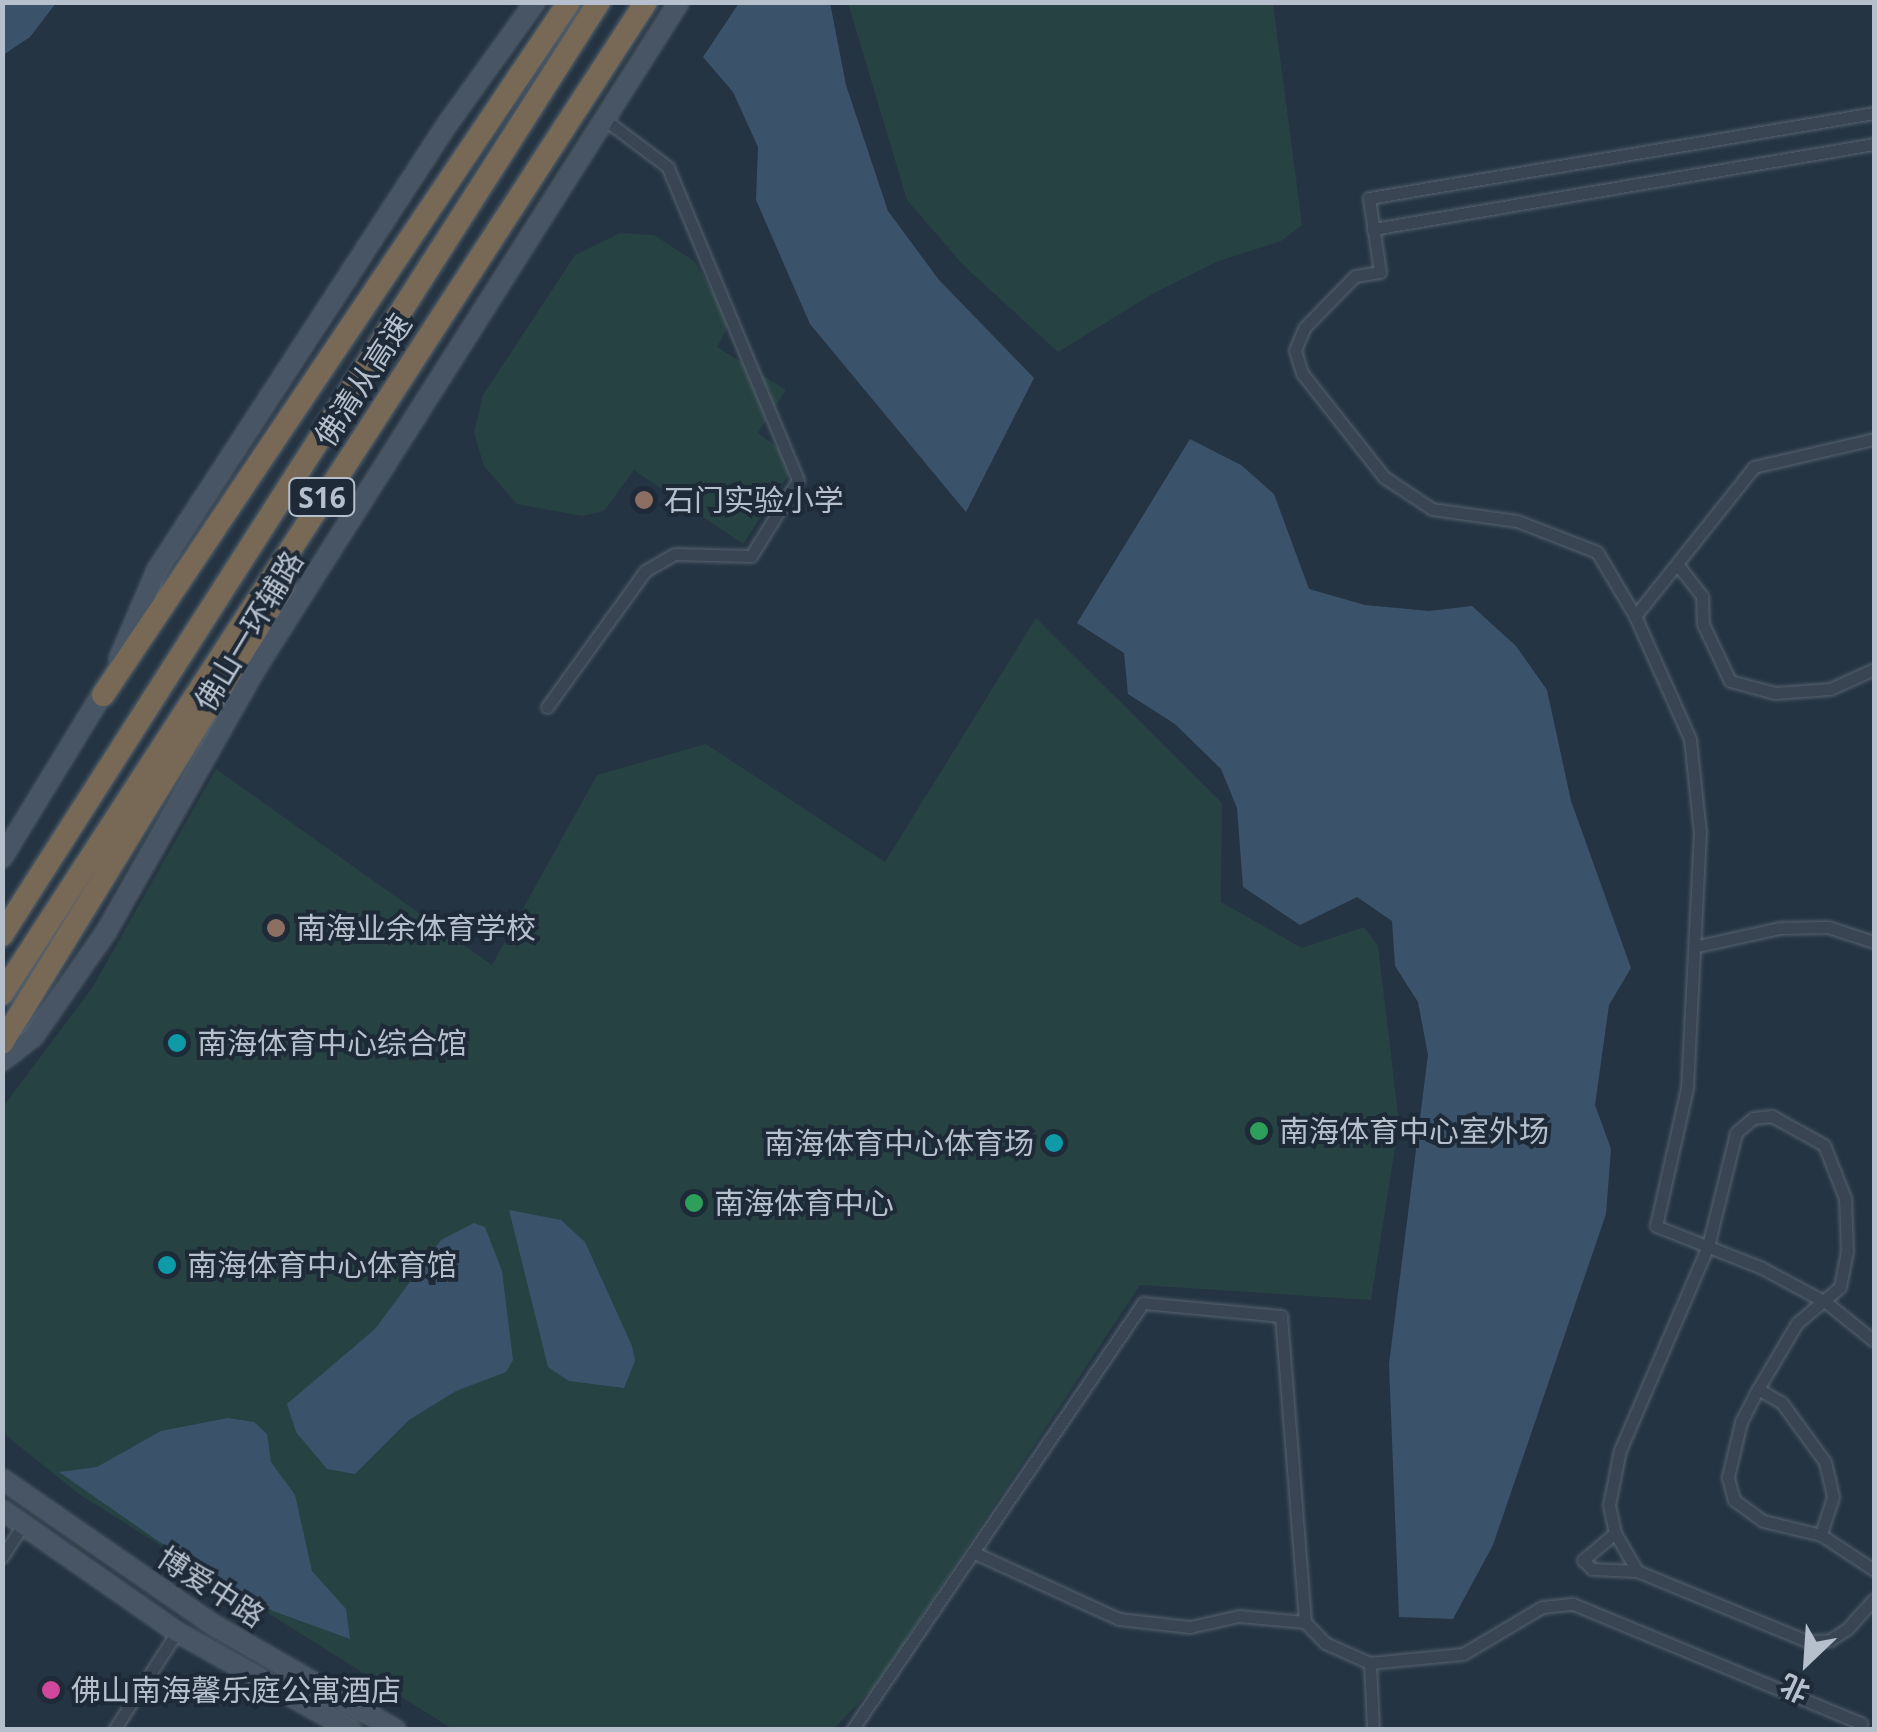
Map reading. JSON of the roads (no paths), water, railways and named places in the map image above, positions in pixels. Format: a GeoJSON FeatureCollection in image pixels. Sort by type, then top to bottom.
{"type":"FeatureCollection","features":[{"type":"Feature","properties":{"kind":"highway"},"geometry":{"type":"LineString","coordinates":[[104,695],[568,2]]}},
{"type":"Feature","properties":{"kind":"highway","name":"佛清从高速"},"geometry":{"type":"LineString","coordinates":[[2,935],[600,2]]}},
{"type":"Feature","properties":{"kind":"highway","name":"佛清从高速"},"geometry":{"type":"LineString","coordinates":[[2,994],[646,2]]}},
{"type":"Feature","properties":{"kind":"highway"},"geometry":{"type":"LineString","coordinates":[[2,1043],[287,578],[372,420]]}},
{"type":"Feature","properties":{"kind":"main road"},"geometry":{"type":"LineString","coordinates":[[4,858],[104,695],[157,570],[446,126],[536,2]]}},
{"type":"Feature","properties":{"kind":"main road","name":"佛山一环辅路"},"geometry":{"type":"LineString","coordinates":[[2,1061],[32,1037],[106,932],[256,668],[679,2]]}},
{"type":"Feature","properties":{"kind":"main road","name":"博爱中路"},"geometry":{"type":"LineString","coordinates":[[2,1479],[212,1624],[396,1730]]}},
{"type":"Feature","properties":{"kind":"main road","name":"博爱中路"},"geometry":{"type":"LineString","coordinates":[[2,1510],[177,1632],[351,1730]]}},
{"type":"Feature","properties":{"kind":"street"},"geometry":{"type":"LineString","coordinates":[[1874,113],[1369,198],[1380,272],[1355,276],[1305,326],[1295,350],[1302,373],[1384,477],[1432,508],[1517,522],[1597,552],[1635,616],[1690,739],[1700,832],[1698,946],[1687,1088],[1656,1226],[1708,1246],[1827,1303],[1874,1340]]}},
{"type":"Feature","properties":{"kind":"street"},"geometry":{"type":"LineString","coordinates":[[547,706],[645,571],[675,554],[752,556],[798,480],[668,167],[604,119]]}},
{"type":"Feature","properties":{"kind":"street"},"geometry":{"type":"LineString","coordinates":[[1373,229],[1874,144]]}},
{"type":"Feature","properties":{"kind":"street"},"geometry":{"type":"LineString","coordinates":[[1635,616],[1754,467],[1874,439]]}},
{"type":"Feature","properties":{"kind":"street"},"geometry":{"type":"LineString","coordinates":[[1677,564],[1702,596],[1704,624],[1730,681],[1775,692],[1830,689],[1874,670]]}},
{"type":"Feature","properties":{"kind":"street"},"geometry":{"type":"LineString","coordinates":[[1698,946],[1779,928],[1828,927],[1874,942]]}},
{"type":"Feature","properties":{"kind":"street"},"geometry":{"type":"LineString","coordinates":[[1637,1572],[1615,1533],[1609,1505],[1620,1450],[1708,1246],[1736,1133],[1752,1118],[1772,1116],[1808,1131],[1834,1167],[1848,1224],[1840,1287],[1827,1303],[1796,1323],[1758,1389],[1733,1447],[1728,1477],[1734,1500],[1763,1521],[1821,1535],[1874,1570]]}},
{"type":"Feature","properties":{"kind":"street"},"geometry":{"type":"LineString","coordinates":[[852,1730],[977,1554],[1143,1302],[1281,1316],[1306,1622],[1325,1642],[1370,1663],[1463,1654],[1542,1607],[1573,1604],[1861,1723],[1859,1730]]}},
{"type":"Feature","properties":{"kind":"street"},"geometry":{"type":"LineString","coordinates":[[1758,1389],[1782,1402],[1825,1462],[1833,1496],[1821,1535]]}},
{"type":"Feature","properties":{"kind":"street"},"geometry":{"type":"LineString","coordinates":[[2,1557],[23,1525]]}},
{"type":"Feature","properties":{"kind":"street"},"geometry":{"type":"LineString","coordinates":[[1615,1533],[1583,1560],[1592,1569],[1637,1572],[1808,1641],[1830,1640],[1848,1630],[1874,1599]]}},
{"type":"Feature","properties":{"kind":"street"},"geometry":{"type":"LineString","coordinates":[[977,1554],[1119,1619],[1190,1627],[1239,1616],[1306,1622]]}},
{"type":"Feature","properties":{"kind":"street"},"geometry":{"type":"LineString","coordinates":[[114,1730],[177,1632]]}},
{"type":"Feature","properties":{"kind":"street"},"geometry":{"type":"LineString","coordinates":[[1370,1663],[1373,1730]]}},
{"type":"Feature","properties":{"kind":"water"},"geometry":{"type":"Polygon","coordinates":[[[3,2],[56,3],[30,37],[3,55],[3,2]]]}},
{"type":"Feature","properties":{"kind":"water"},"geometry":{"type":"Polygon","coordinates":[[[739,3],[830,3],[846,85],[888,211],[939,280],[1034,378],[966,512],[810,324],[756,200],[758,147],[733,92],[703,57],[739,3]]]}},
{"type":"Feature","properties":{"kind":"water"},"geometry":{"type":"Polygon","coordinates":[[[1190,439],[1241,465],[1274,494],[1309,589],[1365,605],[1429,611],[1472,606],[1516,646],[1547,690],[1571,801],[1631,968],[1609,1005],[1595,1105],[1611,1149],[1606,1214],[1493,1545],[1453,1619],[1399,1617],[1389,1364],[1428,1055],[1418,1002],[1395,966],[1392,921],[1357,897],[1300,925],[1243,887],[1237,808],[1221,769],[1175,724],[1128,694],[1124,653],[1077,623],[1190,439]]]}},
{"type":"Feature","properties":{"kind":"water"},"geometry":{"type":"Polygon","coordinates":[[[509,1210],[561,1220],[585,1242],[632,1346],[635,1361],[624,1388],[569,1381],[548,1367],[509,1210]]]}},
{"type":"Feature","properties":{"kind":"water"},"geometry":{"type":"Polygon","coordinates":[[[474,1223],[485,1227],[502,1271],[513,1360],[506,1372],[456,1391],[409,1420],[355,1474],[327,1469],[296,1432],[287,1404],[375,1329],[441,1240],[474,1223]]]}},
{"type":"Feature","properties":{"kind":"water"},"geometry":{"type":"Polygon","coordinates":[[[228,1418],[254,1422],[267,1434],[271,1462],[295,1495],[312,1571],[346,1609],[350,1639],[243,1600],[59,1472],[97,1467],[161,1431],[228,1418]]]}},
{"type":"Feature","properties":{"kind":"place","name":"石门实验小学"},"geometry":{"type":"Point","coordinates":[644,500]}},
{"type":"Feature","properties":{"kind":"place","name":"南海业余体育学校"},"geometry":{"type":"Point","coordinates":[276,928]}},
{"type":"Feature","properties":{"kind":"place","name":"南海体育中心综合馆"},"geometry":{"type":"Point","coordinates":[177,1043]}},
{"type":"Feature","properties":{"kind":"place","name":"南海体育中心室外场"},"geometry":{"type":"Point","coordinates":[1259,1131]}},
{"type":"Feature","properties":{"kind":"place","name":"南海体育中心体育场"},"geometry":{"type":"Point","coordinates":[1054,1143]}},
{"type":"Feature","properties":{"kind":"place","name":"南海体育中心"},"geometry":{"type":"Point","coordinates":[694,1203]}},
{"type":"Feature","properties":{"kind":"place","name":"南海体育中心体育馆"},"geometry":{"type":"Point","coordinates":[167,1265]}},
{"type":"Feature","properties":{"kind":"place","name":"佛山南海馨乐庭公寓酒店"},"geometry":{"type":"Point","coordinates":[51,1690]}}]}
